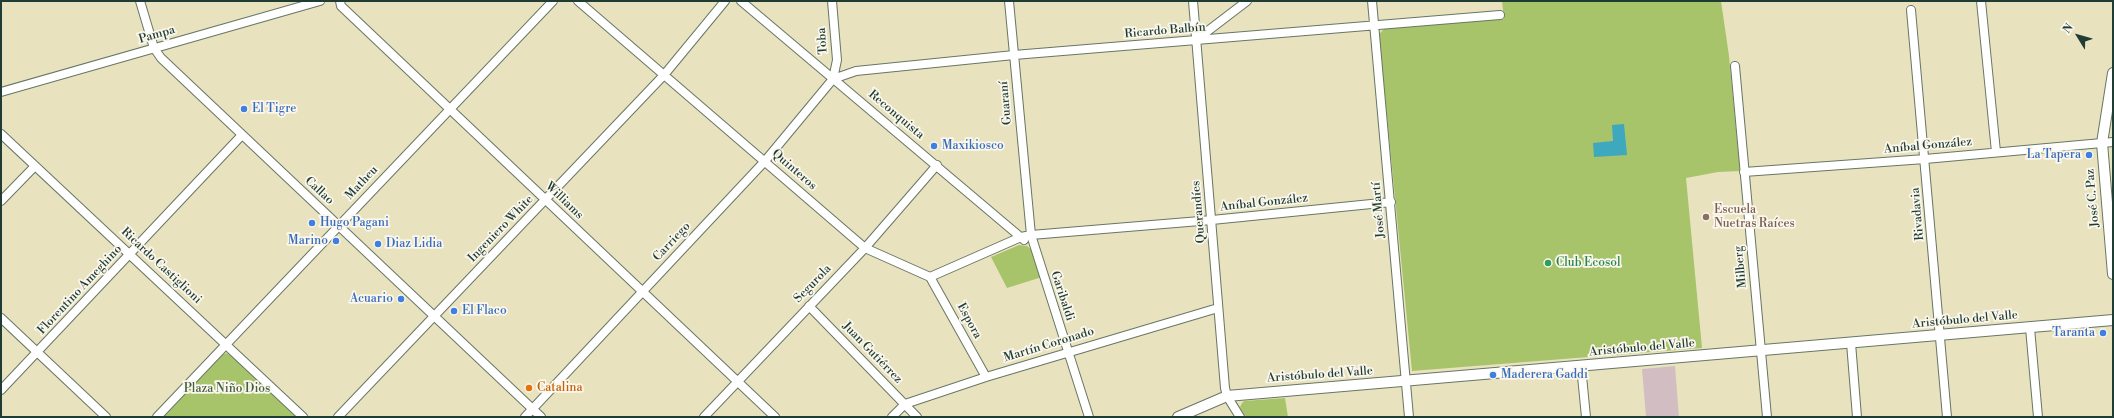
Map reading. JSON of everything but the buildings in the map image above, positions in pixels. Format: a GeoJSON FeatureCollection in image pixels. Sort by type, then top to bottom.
{"type":"FeatureCollection","features":[{"type":"Feature","properties":{"kind":"street","name":"Callao"},"geometry":{"type":"LineString","coordinates":[[140,1],[154,48],[161,58],[541,417]]}},
{"type":"Feature","properties":{"kind":"street","name":"Pampa"},"geometry":{"type":"LineString","coordinates":[[1,92],[320,1]]}},
{"type":"Feature","properties":{"kind":"street","name":"Williams"},"geometry":{"type":"LineString","coordinates":[[340,1],[341,6],[450,108],[641,292],[775,417]]}},
{"type":"Feature","properties":{"kind":"street","name":"Matheu"},"geometry":{"type":"LineString","coordinates":[[157,417],[338,225],[553,1]]}},
{"type":"Feature","properties":{"kind":"street","name":"Quinteros"},"geometry":{"type":"LineString","coordinates":[[578,1],[865,248],[930,277]]}},
{"type":"Feature","properties":{"kind":"street","name":"Ingeniero White"},"geometry":{"type":"LineString","coordinates":[[338,417],[664,75],[725,1]]}},
{"type":"Feature","properties":{"kind":"street","name":"Reconquista"},"geometry":{"type":"LineString","coordinates":[[741,1],[937,165],[1021,237],[1034,250]]}},
{"type":"Feature","properties":{"kind":"street","name":"Toba"},"geometry":{"type":"LineString","coordinates":[[832,1],[836,60],[833,79]]}},
{"type":"Feature","properties":{"kind":"street","name":"Guaraní"},"geometry":{"type":"LineString","coordinates":[[1009,1],[1031,235],[1034,250]]}},
{"type":"Feature","properties":{"kind":"street","name":"Querandíes"},"geometry":{"type":"LineString","coordinates":[[1192,1],[1227,396],[1240,417]]}},
{"type":"Feature","properties":{"kind":"street"},"geometry":{"type":"LineString","coordinates":[[1196,40],[1247,1]]}},
{"type":"Feature","properties":{"kind":"street","name":"José Martí"},"geometry":{"type":"LineString","coordinates":[[1372,1],[1409,417]]}},
{"type":"Feature","properties":{"kind":"street"},"geometry":{"type":"LineString","coordinates":[[1981,1],[1996,152]]}},
{"type":"Feature","properties":{"kind":"street","name":"Rivadavia"},"geometry":{"type":"LineString","coordinates":[[1911,10],[1947,417]]}},
{"type":"Feature","properties":{"kind":"street","name":"Ricardo Balbín"},"geometry":{"type":"LineString","coordinates":[[833,79],[856,71],[1014,55],[1500,15]]}},
{"type":"Feature","properties":{"kind":"street","name":"Milberg"},"geometry":{"type":"LineString","coordinates":[[1735,66],[1767,417]]}},
{"type":"Feature","properties":{"kind":"street","name":"José C. Paz"},"geometry":{"type":"LineString","coordinates":[[2113,73],[2102,143],[2113,274]]}},
{"type":"Feature","properties":{"kind":"street","name":"Carriego"},"geometry":{"type":"LineString","coordinates":[[525,417],[765,161],[833,79]]}},
{"type":"Feature","properties":{"kind":"street","name":"Ricardo Castiglioni"},"geometry":{"type":"LineString","coordinates":[[1,134],[303,417]]}},
{"type":"Feature","properties":{"kind":"street","name":"Florentino Ameghino"},"geometry":{"type":"LineString","coordinates":[[1,390],[242,136]]}},
{"type":"Feature","properties":{"kind":"street","name":"Aníbal González"},"geometry":{"type":"LineString","coordinates":[[1744,172],[1925,159],[2113,142]]}},
{"type":"Feature","properties":{"kind":"street","name":"Segurola"},"geometry":{"type":"LineString","coordinates":[[704,417],[865,248],[937,165]]}},
{"type":"Feature","properties":{"kind":"street"},"geometry":{"type":"LineString","coordinates":[[1,201],[35,166]]}},
{"type":"Feature","properties":{"kind":"street","name":"Aníbal González"},"geometry":{"type":"LineString","coordinates":[[1021,237],[1391,202]]}},
{"type":"Feature","properties":{"kind":"street"},"geometry":{"type":"LineString","coordinates":[[930,277],[1021,237]]}},
{"type":"Feature","properties":{"kind":"street","name":"Garibaldi"},"geometry":{"type":"LineString","coordinates":[[1034,250],[1089,417]]}},
{"type":"Feature","properties":{"kind":"street","name":"Espora"},"geometry":{"type":"LineString","coordinates":[[930,277],[986,377]]}},
{"type":"Feature","properties":{"kind":"street","name":"Juan Gutiérrez"},"geometry":{"type":"LineString","coordinates":[[809,306],[917,417]]}},
{"type":"Feature","properties":{"kind":"street","name":"Martín Coronado"},"geometry":{"type":"LineString","coordinates":[[892,417],[905,404],[1067,352],[1218,308]]}},
{"type":"Feature","properties":{"kind":"street"},"geometry":{"type":"LineString","coordinates":[[1,318],[106,417]]}},
{"type":"Feature","properties":{"kind":"street","name":"Aristóbulo del Valle"},"geometry":{"type":"LineString","coordinates":[[1178,417],[1227,396],[1406,382],[2113,320]]}},
{"type":"Feature","properties":{"kind":"street"},"geometry":{"type":"LineString","coordinates":[[2030,328],[2038,417]]}},
{"type":"Feature","properties":{"kind":"street"},"geometry":{"type":"LineString","coordinates":[[1851,343],[1857,417]]}},
{"type":"Feature","properties":{"kind":"street"},"geometry":{"type":"LineString","coordinates":[[1581,366],[1586,417]]}},
{"type":"Feature","properties":{"kind":"shaded area"},"geometry":{"type":"Polygon","coordinates":[[[1675,366],[1679,417],[1646,417],[1642,369],[1675,366]]]}},
{"type":"Feature","properties":{"kind":"green space","name":"Club Ecosol"},"geometry":{"type":"Polygon","coordinates":[[[1502,1],[1721,1],[1729,56],[1740,171],[1718,172],[1686,178],[1702,348],[1412,371],[1379,34],[1384,29],[1504,19],[1502,1]]]}},
{"type":"Feature","properties":{"kind":"green space"},"geometry":{"type":"Polygon","coordinates":[[[1019,245],[1027,246],[1033,251],[1042,277],[1007,288],[991,257],[1019,245]]]}},
{"type":"Feature","properties":{"kind":"green space","name":"Plaza Niño Dios"},"geometry":{"type":"Polygon","coordinates":[[[226,353],[233,356],[298,417],[162,417],[220,356],[226,353]]]}},
{"type":"Feature","properties":{"kind":"green space"},"geometry":{"type":"Polygon","coordinates":[[[1285,398],[1288,417],[1246,417],[1240,407],[1244,401],[1285,398]]]}},
{"type":"Feature","properties":{"kind":"water"},"geometry":{"type":"Polygon","coordinates":[[[1624,124],[1627,155],[1594,157],[1593,143],[1613,141],[1612,125],[1624,124]]]}},
{"type":"Feature","properties":{"kind":"place","name":"El Tigre"},"geometry":{"type":"Point","coordinates":[244,109]}},
{"type":"Feature","properties":{"kind":"place","name":"Maxikiosco"},"geometry":{"type":"Point","coordinates":[934,146]}},
{"type":"Feature","properties":{"kind":"place","name":"La Tapera"},"geometry":{"type":"Point","coordinates":[2089,155]}},
{"type":"Feature","properties":{"kind":"place","name":"Escuela Nuetras Raíces"},"geometry":{"type":"Point","coordinates":[1706,217]}},
{"type":"Feature","properties":{"kind":"place","name":"Hugo Pagani"},"geometry":{"type":"Point","coordinates":[312,223]}},
{"type":"Feature","properties":{"kind":"place","name":"Marino"},"geometry":{"type":"Point","coordinates":[336,241]}},
{"type":"Feature","properties":{"kind":"place","name":"Diaz Lidia"},"geometry":{"type":"Point","coordinates":[378,244]}},
{"type":"Feature","properties":{"kind":"place","name":"Club Ecosol"},"geometry":{"type":"Point","coordinates":[1548,263]}},
{"type":"Feature","properties":{"kind":"place","name":"Acuario"},"geometry":{"type":"Point","coordinates":[401,299]}},
{"type":"Feature","properties":{"kind":"place","name":"El Flaco"},"geometry":{"type":"Point","coordinates":[454,311]}},
{"type":"Feature","properties":{"kind":"place","name":"Taranta"},"geometry":{"type":"Point","coordinates":[2103,333]}},
{"type":"Feature","properties":{"kind":"place","name":"Maderera Gaddi"},"geometry":{"type":"Point","coordinates":[1493,375]}},
{"type":"Feature","properties":{"kind":"place","name":"Catalina"},"geometry":{"type":"Point","coordinates":[529,388]}}]}
